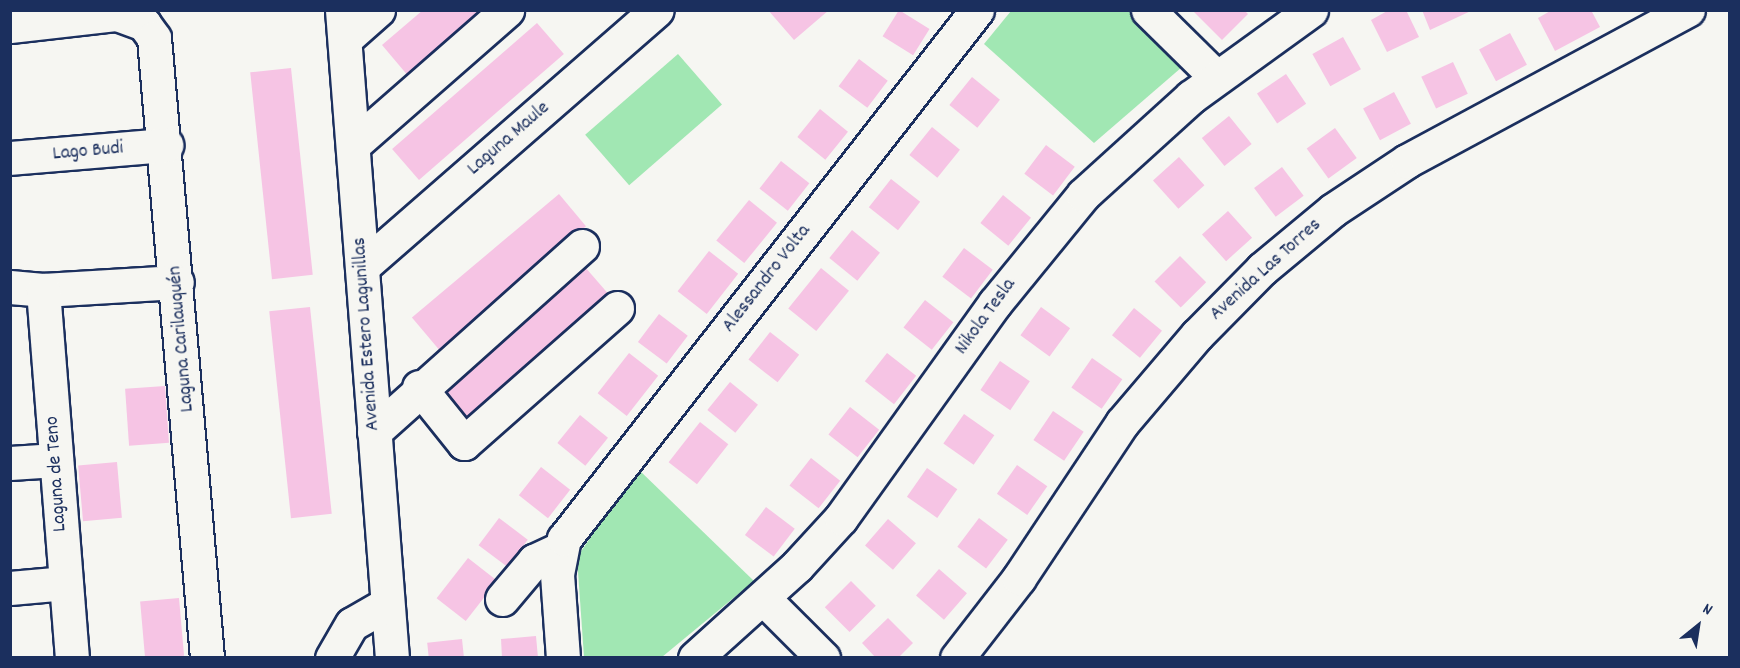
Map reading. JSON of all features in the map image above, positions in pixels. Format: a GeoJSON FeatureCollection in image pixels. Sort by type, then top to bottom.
{"type":"FeatureCollection","features":[{"type":"Feature","properties":{"kind":"street"},"geometry":{"type":"LineString","coordinates":[[344,25],[378,10]]}},
{"type":"Feature","properties":{"kind":"street"},"geometry":{"type":"LineString","coordinates":[[353,145],[507,10]]}},
{"type":"Feature","properties":{"kind":"street","name":"Laguna Maule"},"geometry":{"type":"LineString","coordinates":[[362,267],[657,10]]}},
{"type":"Feature","properties":{"kind":"street","name":"Alessandro Volta"},"geometry":{"type":"LineString","coordinates":[[560,549],[977,10]]}},
{"type":"Feature","properties":{"kind":"street"},"geometry":{"type":"LineString","coordinates":[[1149,10],[1216,77]]}},
{"type":"Feature","properties":{"kind":"street","name":"Nikola Tesla"},"geometry":{"type":"LineString","coordinates":[[695,657],[763,598],[841,518],[1057,224],[1118,160],[1216,77],[1311,10]]}},
{"type":"Feature","properties":{"kind":"street","name":"Avenida Las Torres"},"geometry":{"type":"LineString","coordinates":[[957,657],[1019,578],[1122,423],[1197,335],[1262,269],[1333,210],[1407,161],[1688,10]]}},
{"type":"Feature","properties":{"kind":"street","name":"Laguna Carilauquén"},"geometry":{"type":"LineString","coordinates":[[10,26],[117,14],[144,24],[156,47],[166,145],[207,657]]}},
{"type":"Feature","properties":{"kind":"street","name":"Avenida Estero Lagunillas"},"geometry":{"type":"LineString","coordinates":[[344,25],[392,657]]}},
{"type":"Feature","properties":{"kind":"street","name":"Lago Budi"},"geometry":{"type":"LineString","coordinates":[[10,158],[166,145]]}},
{"type":"Feature","properties":{"kind":"street"},"geometry":{"type":"LineString","coordinates":[[374,432],[419,387],[582,246]]}},
{"type":"Feature","properties":{"kind":"street"},"geometry":{"type":"LineString","coordinates":[[10,287],[43,290],[177,282]]}},
{"type":"Feature","properties":{"kind":"street","name":"Laguna de Teno"},"geometry":{"type":"LineString","coordinates":[[43,290],[72,657]]}},
{"type":"Feature","properties":{"kind":"street"},"geometry":{"type":"LineString","coordinates":[[419,387],[464,443],[617,308]]}},
{"type":"Feature","properties":{"kind":"street"},"geometry":{"type":"LineString","coordinates":[[10,463],[56,460]]}},
{"type":"Feature","properties":{"kind":"street"},"geometry":{"type":"LineString","coordinates":[[502,599],[534,561],[560,549]]}},
{"type":"Feature","properties":{"kind":"street"},"geometry":{"type":"LineString","coordinates":[[560,549],[557,574],[563,657]]}},
{"type":"Feature","properties":{"kind":"street"},"geometry":{"type":"LineString","coordinates":[[10,588],[66,583]]}},
{"type":"Feature","properties":{"kind":"street"},"geometry":{"type":"LineString","coordinates":[[763,598],[823,657]]}},
{"type":"Feature","properties":{"kind":"street"},"geometry":{"type":"LineString","coordinates":[[332,657],[352,624],[387,604]]}},
{"type":"Feature","properties":{"kind":"green space"},"geometry":{"type":"Polygon","coordinates":[[[1011,11],[1136,11],[1189,61],[1094,143],[984,44],[1011,11]]]}},
{"type":"Feature","properties":{"kind":"green space"},"geometry":{"type":"Polygon","coordinates":[[[678,54],[722,105],[629,185],[585,135],[678,54]]]}},
{"type":"Feature","properties":{"kind":"green space"},"geometry":{"type":"Polygon","coordinates":[[[638,469],[754,581],[662,657],[584,657],[577,557],[638,469]]]}},
{"type":"Feature","properties":{"kind":"building"},"geometry":{"type":"Polygon","coordinates":[[[423,10],[488,10],[409,77],[382,45],[423,10]]]}},
{"type":"Feature","properties":{"kind":"building"},"geometry":{"type":"Polygon","coordinates":[[[768,10],[829,10],[794,40],[768,10]]]}},
{"type":"Feature","properties":{"kind":"building"},"geometry":{"type":"Polygon","coordinates":[[[899,10],[930,29],[913,55],[883,36],[899,10]]]}},
{"type":"Feature","properties":{"kind":"building"},"geometry":{"type":"Polygon","coordinates":[[[1192,10],[1244,10],[1248,14],[1222,40],[1192,10]]]}},
{"type":"Feature","properties":{"kind":"building"},"geometry":{"type":"Polygon","coordinates":[[[1389,10],[1406,10],[1419,37],[1387,52],[1371,20],[1389,10]]]}},
{"type":"Feature","properties":{"kind":"building"},"geometry":{"type":"Polygon","coordinates":[[[1422,10],[1473,10],[1430,30],[1422,10]]]}},
{"type":"Feature","properties":{"kind":"building"},"geometry":{"type":"Polygon","coordinates":[[[1552,10],[1591,10],[1600,27],[1555,51],[1538,18],[1552,10]]]}},
{"type":"Feature","properties":{"kind":"building"},"geometry":{"type":"Polygon","coordinates":[[[537,23],[564,54],[419,180],[392,149],[537,23]]]}},
{"type":"Feature","properties":{"kind":"building"},"geometry":{"type":"Polygon","coordinates":[[[1510,33],[1527,65],[1496,81],[1479,49],[1510,33]]]}},
{"type":"Feature","properties":{"kind":"building"},"geometry":{"type":"Polygon","coordinates":[[[1343,37],[1361,69],[1330,86],[1312,54],[1343,37]]]}},
{"type":"Feature","properties":{"kind":"building"},"geometry":{"type":"Polygon","coordinates":[[[859,59],[888,81],[867,108],[839,86],[859,59]]]}},
{"type":"Feature","properties":{"kind":"building"},"geometry":{"type":"Polygon","coordinates":[[[1453,62],[1468,94],[1436,109],[1421,77],[1453,62]]]}},
{"type":"Feature","properties":{"kind":"building"},"geometry":{"type":"Polygon","coordinates":[[[291,68],[313,275],[272,279],[250,72],[291,68]]]}},
{"type":"Feature","properties":{"kind":"building"},"geometry":{"type":"Polygon","coordinates":[[[1286,74],[1306,104],[1277,123],[1257,94],[1286,74]]]}},
{"type":"Feature","properties":{"kind":"building"},"geometry":{"type":"Polygon","coordinates":[[[972,77],[1000,100],[977,128],[949,105],[972,77]]]}},
{"type":"Feature","properties":{"kind":"building"},"geometry":{"type":"Polygon","coordinates":[[[1394,92],[1411,124],[1380,140],[1363,108],[1394,92]]]}},
{"type":"Feature","properties":{"kind":"building"},"geometry":{"type":"Polygon","coordinates":[[[820,109],[848,132],[825,160],[797,137],[820,109]]]}},
{"type":"Feature","properties":{"kind":"building"},"geometry":{"type":"Polygon","coordinates":[[[1229,116],[1252,144],[1224,166],[1202,138],[1229,116]]]}},
{"type":"Feature","properties":{"kind":"building"},"geometry":{"type":"Polygon","coordinates":[[[932,127],[960,150],[937,178],[909,155],[932,127]]]}},
{"type":"Feature","properties":{"kind":"building"},"geometry":{"type":"Polygon","coordinates":[[[1335,128],[1357,158],[1328,179],[1307,149],[1335,128]]]}},
{"type":"Feature","properties":{"kind":"building"},"geometry":{"type":"Polygon","coordinates":[[[1046,145],[1075,167],[1053,195],[1024,174],[1046,145]]]}},
{"type":"Feature","properties":{"kind":"building"},"geometry":{"type":"Polygon","coordinates":[[[1179,157],[1204,185],[1178,209],[1153,180],[1179,157]]]}},
{"type":"Feature","properties":{"kind":"building"},"geometry":{"type":"Polygon","coordinates":[[[781,161],[809,183],[788,211],[759,189],[781,161]]]}},
{"type":"Feature","properties":{"kind":"building"},"geometry":{"type":"Polygon","coordinates":[[[1282,167],[1304,196],[1276,217],[1254,188],[1282,167]]]}},
{"type":"Feature","properties":{"kind":"building"},"geometry":{"type":"Polygon","coordinates":[[[891,179],[920,202],[898,230],[869,207],[891,179]]]}},
{"type":"Feature","properties":{"kind":"building"},"geometry":{"type":"Polygon","coordinates":[[[559,194],[586,226],[439,350],[412,317],[559,194]]]}},
{"type":"Feature","properties":{"kind":"building"},"geometry":{"type":"Polygon","coordinates":[[[1003,195],[1031,218],[1008,246],[980,223],[1003,195]]]}},
{"type":"Feature","properties":{"kind":"building"},"geometry":{"type":"Polygon","coordinates":[[[749,200],[777,223],[744,263],[716,240],[749,200]]]}},
{"type":"Feature","properties":{"kind":"building"},"geometry":{"type":"Polygon","coordinates":[[[1228,211],[1252,238],[1226,261],[1202,234],[1228,211]]]}},
{"type":"Feature","properties":{"kind":"building"},"geometry":{"type":"Polygon","coordinates":[[[852,230],[880,253],[857,281],[829,258],[852,230]]]}},
{"type":"Feature","properties":{"kind":"building"},"geometry":{"type":"Polygon","coordinates":[[[964,248],[993,270],[971,298],[942,277],[964,248]]]}},
{"type":"Feature","properties":{"kind":"building"},"geometry":{"type":"Polygon","coordinates":[[[709,251],[738,274],[707,314],[678,291],[709,251]]]}},
{"type":"Feature","properties":{"kind":"building"},"geometry":{"type":"Polygon","coordinates":[[[1180,256],[1206,282],[1181,308],[1155,281],[1180,256]]]}},
{"type":"Feature","properties":{"kind":"building"},"geometry":{"type":"Polygon","coordinates":[[[585,267],[613,299],[468,425],[440,393],[585,267]]]}},
{"type":"Feature","properties":{"kind":"building"},"geometry":{"type":"Polygon","coordinates":[[[821,268],[849,291],[816,331],[788,308],[821,268]]]}},
{"type":"Feature","properties":{"kind":"building"},"geometry":{"type":"Polygon","coordinates":[[[925,300],[953,322],[932,350],[903,328],[925,300]]]}},
{"type":"Feature","properties":{"kind":"building"},"geometry":{"type":"Polygon","coordinates":[[[310,307],[332,514],[291,518],[269,311],[310,307]]]}},
{"type":"Feature","properties":{"kind":"building"},"geometry":{"type":"Polygon","coordinates":[[[1041,307],[1070,328],[1050,356],[1020,335],[1041,307]]]}},
{"type":"Feature","properties":{"kind":"building"},"geometry":{"type":"Polygon","coordinates":[[[1134,308],[1162,331],[1140,358],[1112,335],[1134,308]]]}},
{"type":"Feature","properties":{"kind":"building"},"geometry":{"type":"Polygon","coordinates":[[[659,314],[688,336],[667,364],[638,342],[659,314]]]}},
{"type":"Feature","properties":{"kind":"building"},"geometry":{"type":"Polygon","coordinates":[[[770,332],[799,355],[778,382],[748,360],[770,332]]]}},
{"type":"Feature","properties":{"kind":"building"},"geometry":{"type":"Polygon","coordinates":[[[629,353],[658,376],[627,416],[598,393],[629,353]]]}},
{"type":"Feature","properties":{"kind":"building"},"geometry":{"type":"Polygon","coordinates":[[[887,353],[916,376],[894,404],[865,381],[887,353]]]}},
{"type":"Feature","properties":{"kind":"building"},"geometry":{"type":"Polygon","coordinates":[[[1092,358],[1122,379],[1102,409],[1071,387],[1092,358]]]}},
{"type":"Feature","properties":{"kind":"building"},"geometry":{"type":"Polygon","coordinates":[[[1000,361],[1030,381],[1010,410],[980,390],[1000,361]]]}},
{"type":"Feature","properties":{"kind":"building"},"geometry":{"type":"Polygon","coordinates":[[[730,382],[758,405],[735,433],[707,410],[730,382]]]}},
{"type":"Feature","properties":{"kind":"building"},"geometry":{"type":"Polygon","coordinates":[[[165,386],[169,443],[129,446],[125,389],[165,386]]]}},
{"type":"Feature","properties":{"kind":"building"},"geometry":{"type":"Polygon","coordinates":[[[850,407],[879,430],[858,457],[828,435],[850,407]]]}},
{"type":"Feature","properties":{"kind":"building"},"geometry":{"type":"Polygon","coordinates":[[[1053,411],[1084,432],[1064,461],[1033,440],[1053,411]]]}},
{"type":"Feature","properties":{"kind":"building"},"geometry":{"type":"Polygon","coordinates":[[[964,414],[994,435],[974,465],[943,443],[964,414]]]}},
{"type":"Feature","properties":{"kind":"building"},"geometry":{"type":"Polygon","coordinates":[[[580,415],[608,438],[585,466],[557,443],[580,415]]]}},
{"type":"Feature","properties":{"kind":"building"},"geometry":{"type":"Polygon","coordinates":[[[700,422],[728,444],[697,484],[669,462],[700,422]]]}},
{"type":"Feature","properties":{"kind":"building"},"geometry":{"type":"Polygon","coordinates":[[[811,458],[840,481],[819,508],[789,486],[811,458]]]}},
{"type":"Feature","properties":{"kind":"building"},"geometry":{"type":"Polygon","coordinates":[[[117,462],[122,518],[83,521],[78,465],[117,462]]]}},
{"type":"Feature","properties":{"kind":"building"},"geometry":{"type":"Polygon","coordinates":[[[1017,465],[1047,486],[1027,515],[997,494],[1017,465]]]}},
{"type":"Feature","properties":{"kind":"building"},"geometry":{"type":"Polygon","coordinates":[[[541,467],[570,490],[548,518],[519,495],[541,467]]]}},
{"type":"Feature","properties":{"kind":"building"},"geometry":{"type":"Polygon","coordinates":[[[927,468],[957,489],[937,518],[907,497],[927,468]]]}},
{"type":"Feature","properties":{"kind":"building"},"geometry":{"type":"Polygon","coordinates":[[[766,507],[795,529],[774,557],[745,535],[766,507]]]}},
{"type":"Feature","properties":{"kind":"building"},"geometry":{"type":"Polygon","coordinates":[[[499,518],[528,540],[507,567],[479,545],[499,518]]]}},
{"type":"Feature","properties":{"kind":"building"},"geometry":{"type":"Polygon","coordinates":[[[979,518],[1008,540],[986,568],[957,547],[979,518]]]}},
{"type":"Feature","properties":{"kind":"building"},"geometry":{"type":"Polygon","coordinates":[[[888,519],[916,543],[893,570],[865,545],[888,519]]]}},
{"type":"Feature","properties":{"kind":"building"},"geometry":{"type":"Polygon","coordinates":[[[468,558],[497,581],[466,621],[437,598],[468,558]]]}},
{"type":"Feature","properties":{"kind":"building"},"geometry":{"type":"Polygon","coordinates":[[[939,569],[967,593],[944,620],[916,595],[939,569]]]}},
{"type":"Feature","properties":{"kind":"building"},"geometry":{"type":"Polygon","coordinates":[[[851,581],[876,606],[850,632],[825,607],[851,581]]]}},
{"type":"Feature","properties":{"kind":"building"},"geometry":{"type":"Polygon","coordinates":[[[179,598],[184,656],[145,658],[140,601],[179,598]]]}},
{"type":"Feature","properties":{"kind":"building"},"geometry":{"type":"Polygon","coordinates":[[[888,618],[913,643],[898,658],[876,658],[862,643],[888,618]]]}},
{"type":"Feature","properties":{"kind":"building"},"geometry":{"type":"Polygon","coordinates":[[[536,636],[538,658],[502,658],[501,639],[536,636]]]}},
{"type":"Feature","properties":{"kind":"building"},"geometry":{"type":"Polygon","coordinates":[[[462,639],[464,658],[429,658],[427,643],[462,639]]]}}]}
